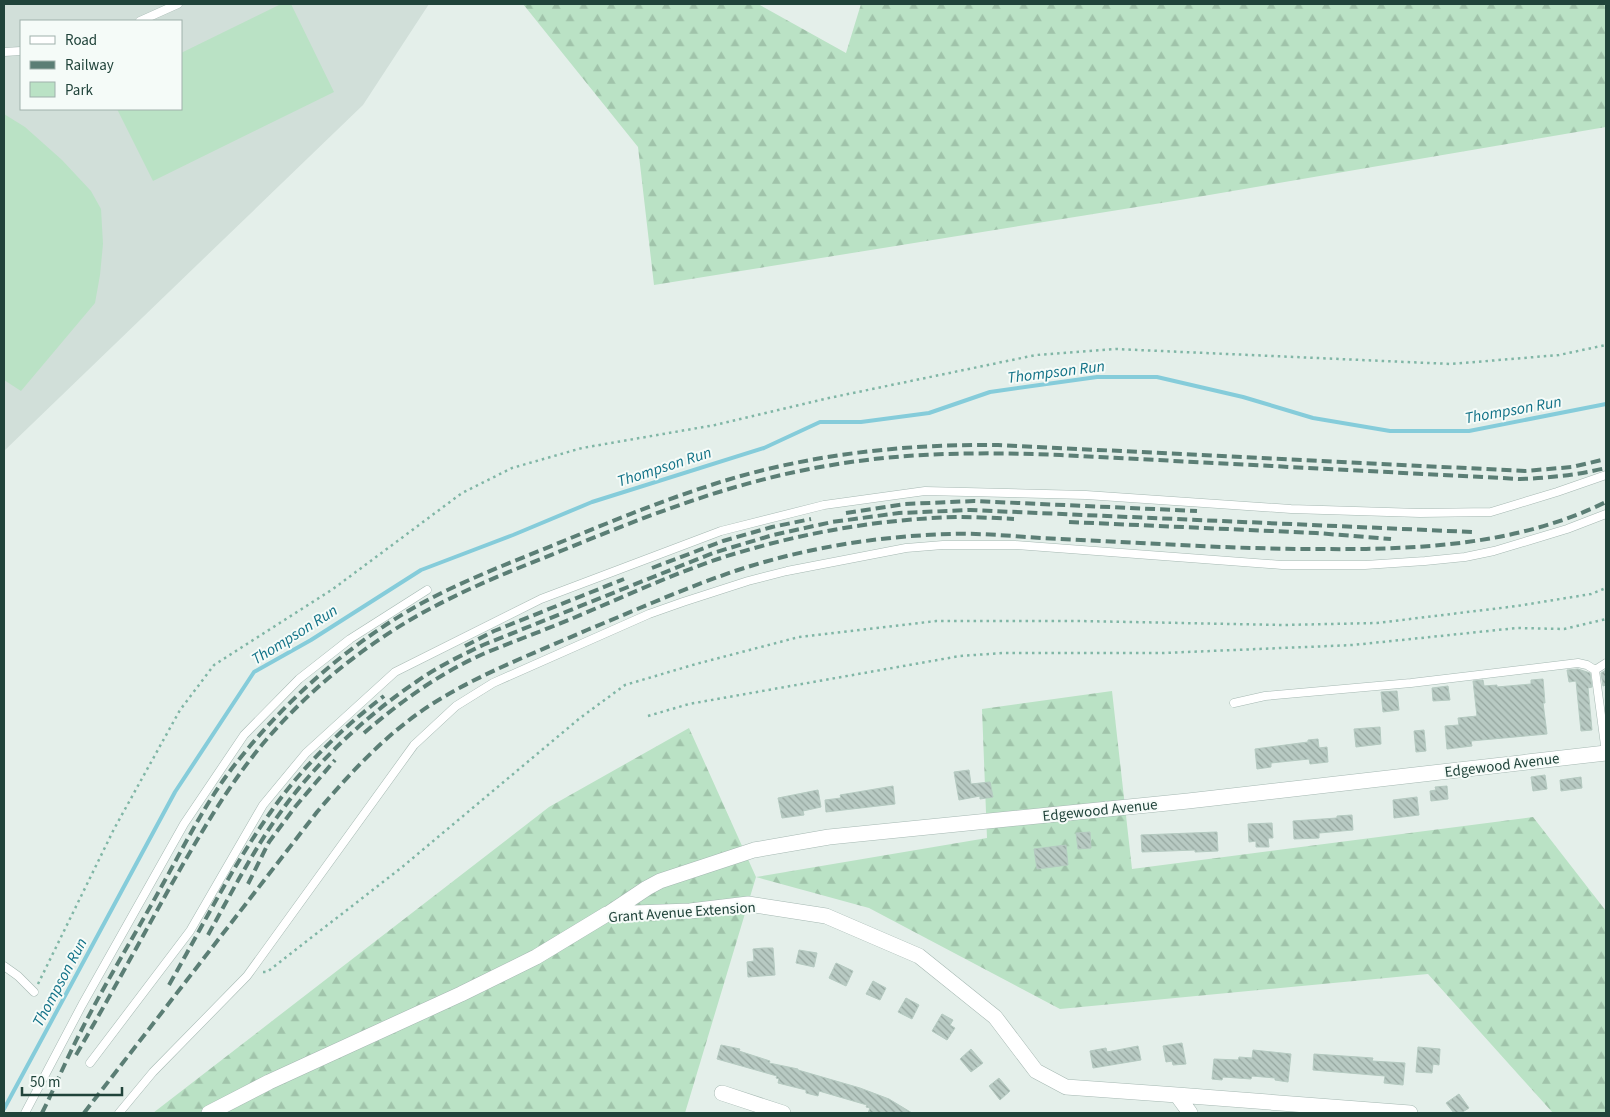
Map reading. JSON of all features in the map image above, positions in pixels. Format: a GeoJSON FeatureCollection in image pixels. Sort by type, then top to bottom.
{"type":"FeatureCollection","features":[{"type":"Feature","properties":{"kind":"street","name":"Edgewood Avenue"},"geometry":{"type":"LineString","coordinates":[[607,914],[660,881],[754,850],[804,840],[1245,795],[1606,753]]}},
{"type":"Feature","properties":{"kind":"street","name":"Grant Avenue Extension"},"geometry":{"type":"LineString","coordinates":[[209,1113],[269,1082],[461,994],[528,961],[607,914],[690,911],[748,904],[826,916],[919,956],[995,1017],[1036,1071],[1066,1087],[1410,1113]]}},
{"type":"Feature","properties":{"kind":"street"},"geometry":{"type":"LineString","coordinates":[[722,1093],[783,1113]]}},
{"type":"Feature","properties":{"kind":"street"},"geometry":{"type":"LineString","coordinates":[[1178,1095],[1190,1113]]}},
{"type":"Feature","properties":{"kind":"lane"},"geometry":{"type":"LineString","coordinates":[[142,20],[178,4]]}},
{"type":"Feature","properties":{"kind":"lane"},"geometry":{"type":"LineString","coordinates":[[4,52],[20,51]]}},
{"type":"Feature","properties":{"kind":"lane"},"geometry":{"type":"LineString","coordinates":[[90,1063],[190,931],[263,805],[306,753],[395,672],[542,599],[721,531],[824,505],[925,491],[1086,494],[1301,509],[1420,513],[1491,512],[1606,475]]}},
{"type":"Feature","properties":{"kind":"lane"},"geometry":{"type":"LineString","coordinates":[[119,1113],[153,1072],[247,976],[414,745],[444,715],[472,695],[514,672],[649,614],[748,581],[786,571],[906,548],[943,545],[1015,546],[1282,565],[1365,565],[1465,557],[1494,551],[1567,529],[1606,514]]}},
{"type":"Feature","properties":{"kind":"lane"},"geometry":{"type":"LineString","coordinates":[[25,1113],[82,1005],[184,824],[244,734],[299,680],[350,639],[427,590]]}},
{"type":"Feature","properties":{"kind":"lane"},"geometry":{"type":"LineString","coordinates":[[1234,703],[1265,696],[1411,683],[1571,663],[1587,665],[1595,670]]}},
{"type":"Feature","properties":{"kind":"lane"},"geometry":{"type":"LineString","coordinates":[[1595,670],[1606,663]]}},
{"type":"Feature","properties":{"kind":"lane"},"geometry":{"type":"LineString","coordinates":[[1595,670],[1606,753]]}},
{"type":"Feature","properties":{"kind":"lane"},"geometry":{"type":"LineString","coordinates":[[4,966],[18,976],[34,992]]}},
{"type":"Feature","properties":{"kind":"path"},"geometry":{"type":"LineString","coordinates":[[34,992],[118,820],[180,710],[214,665],[333,589],[462,493],[512,468],[582,448],[715,425],[829,398],[1036,355],[1116,349],[1451,364],[1559,355],[1606,345]]}},
{"type":"Feature","properties":{"kind":"path"},"geometry":{"type":"LineString","coordinates":[[247,976],[267,972],[401,868],[580,718],[625,685],[696,664],[799,637],[936,621],[1080,621],[1283,625],[1377,624],[1517,606],[1591,594],[1606,588]]}},
{"type":"Feature","properties":{"kind":"path"},"geometry":{"type":"LineString","coordinates":[[648,716],[689,704],[960,656],[1003,653],[1163,653],[1353,645],[1517,628],[1564,629],[1606,618]]}},
{"type":"Feature","properties":{"kind":"shaded area"},"geometry":{"type":"Polygon","coordinates":[[[4,4],[429,4],[363,105],[4,451],[4,4]]]}},
{"type":"Feature","properties":{"kind":"green space"},"geometry":{"type":"Polygon","coordinates":[[[281,4],[291,4],[334,92],[153,181],[118,110],[182,110],[182,53],[281,4]]]}},
{"type":"Feature","properties":{"kind":"green space"},"geometry":{"type":"Polygon","coordinates":[[[523,4],[758,4],[846,53],[861,4],[1606,4],[1606,127],[1180,200],[654,285],[638,147],[523,4]]]}},
{"type":"Feature","properties":{"kind":"green space"},"geometry":{"type":"Polygon","coordinates":[[[4,114],[25,127],[62,160],[91,191],[101,209],[103,244],[95,303],[21,391],[4,380],[4,114]]]}},
{"type":"Feature","properties":{"kind":"green space"},"geometry":{"type":"Polygon","coordinates":[[[1112,691],[1132,869],[1533,817],[1606,911],[1606,1113],[1553,1113],[1428,974],[1060,1009],[869,908],[756,877],[987,838],[982,709],[1112,691]]]}},
{"type":"Feature","properties":{"kind":"green space"},"geometry":{"type":"Polygon","coordinates":[[[689,728],[756,877],[685,1113],[153,1113],[549,807],[689,728]]]}},
{"type":"Feature","properties":{"kind":"building"},"geometry":{"type":"Polygon","coordinates":[[[1578,669],[1590,673],[1592,687],[1588,688],[1592,730],[1581,731],[1576,681],[1569,682],[1567,670],[1578,669]]]}},
{"type":"Feature","properties":{"kind":"building"},"geometry":{"type":"Polygon","coordinates":[[[1606,670],[1606,685],[1603,686],[1601,673],[1606,670]]]}},
{"type":"Feature","properties":{"kind":"building"},"geometry":{"type":"Polygon","coordinates":[[[1543,679],[1545,703],[1543,703],[1547,734],[1471,741],[1472,746],[1447,749],[1445,726],[1459,725],[1458,718],[1477,716],[1473,681],[1483,680],[1484,686],[1497,685],[1497,687],[1531,684],[1531,680],[1543,679]]]}},
{"type":"Feature","properties":{"kind":"building"},"geometry":{"type":"Polygon","coordinates":[[[1448,686],[1450,700],[1433,701],[1432,688],[1448,686]]]}},
{"type":"Feature","properties":{"kind":"building"},"geometry":{"type":"Polygon","coordinates":[[[1397,691],[1399,710],[1383,712],[1381,692],[1397,691]]]}},
{"type":"Feature","properties":{"kind":"building"},"geometry":{"type":"Polygon","coordinates":[[[1380,727],[1381,744],[1356,747],[1354,729],[1380,727]]]}},
{"type":"Feature","properties":{"kind":"building"},"geometry":{"type":"Polygon","coordinates":[[[1424,730],[1426,751],[1416,752],[1414,731],[1424,730]]]}},
{"type":"Feature","properties":{"kind":"building"},"geometry":{"type":"Polygon","coordinates":[[[1318,739],[1319,748],[1327,747],[1328,762],[1310,764],[1309,759],[1271,763],[1271,767],[1257,769],[1255,749],[1318,739]]]}},
{"type":"Feature","properties":{"kind":"building"},"geometry":{"type":"Polygon","coordinates":[[[969,770],[971,784],[990,782],[993,797],[980,799],[980,796],[959,800],[954,772],[969,770]]]}},
{"type":"Feature","properties":{"kind":"building"},"geometry":{"type":"Polygon","coordinates":[[[1545,775],[1547,789],[1533,791],[1531,777],[1545,775]]]}},
{"type":"Feature","properties":{"kind":"building"},"geometry":{"type":"Polygon","coordinates":[[[1581,777],[1582,788],[1561,791],[1560,780],[1581,777]]]}},
{"type":"Feature","properties":{"kind":"building"},"geometry":{"type":"Polygon","coordinates":[[[893,786],[895,804],[826,812],[825,800],[841,798],[840,795],[893,786]]]}},
{"type":"Feature","properties":{"kind":"building"},"geometry":{"type":"Polygon","coordinates":[[[1447,786],[1448,799],[1431,801],[1430,791],[1436,790],[1435,787],[1447,786]]]}},
{"type":"Feature","properties":{"kind":"building"},"geometry":{"type":"Polygon","coordinates":[[[818,790],[821,807],[803,811],[804,815],[782,818],[778,798],[818,790]]]}},
{"type":"Feature","properties":{"kind":"building"},"geometry":{"type":"Polygon","coordinates":[[[1417,797],[1419,815],[1394,818],[1393,800],[1417,797]]]}},
{"type":"Feature","properties":{"kind":"building"},"geometry":{"type":"Polygon","coordinates":[[[1352,815],[1353,830],[1319,833],[1319,838],[1294,839],[1293,821],[1352,815]]]}},
{"type":"Feature","properties":{"kind":"building"},"geometry":{"type":"Polygon","coordinates":[[[1272,823],[1273,838],[1268,838],[1269,847],[1256,847],[1256,841],[1249,842],[1248,824],[1272,823]]]}},
{"type":"Feature","properties":{"kind":"building"},"geometry":{"type":"Polygon","coordinates":[[[1090,832],[1091,848],[1078,849],[1076,833],[1090,832]]]}},
{"type":"Feature","properties":{"kind":"building"},"geometry":{"type":"Polygon","coordinates":[[[1217,832],[1218,851],[1142,852],[1141,835],[1217,832]]]}},
{"type":"Feature","properties":{"kind":"building"},"geometry":{"type":"Polygon","coordinates":[[[1066,845],[1068,865],[1037,869],[1034,849],[1066,845]]]}},
{"type":"Feature","properties":{"kind":"building"},"geometry":{"type":"Polygon","coordinates":[[[773,948],[775,975],[748,977],[747,962],[754,961],[753,949],[773,948]]]}},
{"type":"Feature","properties":{"kind":"building"},"geometry":{"type":"Polygon","coordinates":[[[799,950],[817,953],[814,967],[796,963],[799,950]]]}},
{"type":"Feature","properties":{"kind":"building"},"geometry":{"type":"Polygon","coordinates":[[[836,963],[853,971],[846,986],[829,978],[836,963]]]}},
{"type":"Feature","properties":{"kind":"building"},"geometry":{"type":"Polygon","coordinates":[[[873,981],[886,988],[880,1000],[866,994],[873,981]]]}},
{"type":"Feature","properties":{"kind":"building"},"geometry":{"type":"Polygon","coordinates":[[[906,998],[919,1005],[912,1019],[898,1012],[906,998]]]}},
{"type":"Feature","properties":{"kind":"building"},"geometry":{"type":"Polygon","coordinates":[[[942,1014],[953,1020],[950,1025],[955,1028],[947,1040],[932,1031],[942,1014]]]}},
{"type":"Feature","properties":{"kind":"building"},"geometry":{"type":"Polygon","coordinates":[[[1182,1043],[1186,1064],[1173,1065],[1172,1061],[1166,1062],[1163,1046],[1182,1043]]]}},
{"type":"Feature","properties":{"kind":"building"},"geometry":{"type":"Polygon","coordinates":[[[721,1045],[740,1049],[739,1051],[770,1061],[769,1063],[798,1069],[860,1088],[889,1099],[912,1113],[868,1113],[870,1108],[866,1107],[867,1105],[819,1091],[818,1096],[806,1093],[806,1090],[778,1083],[779,1079],[776,1078],[777,1076],[717,1059],[721,1045]]]}},
{"type":"Feature","properties":{"kind":"building"},"geometry":{"type":"Polygon","coordinates":[[[1138,1046],[1141,1060],[1093,1068],[1090,1051],[1106,1048],[1107,1052],[1138,1046]]]}},
{"type":"Feature","properties":{"kind":"building"},"geometry":{"type":"Polygon","coordinates":[[[1418,1047],[1440,1049],[1439,1065],[1433,1064],[1432,1073],[1416,1072],[1418,1047]]]}},
{"type":"Feature","properties":{"kind":"building"},"geometry":{"type":"Polygon","coordinates":[[[971,1049],[983,1063],[971,1072],[960,1059],[971,1049]]]}},
{"type":"Feature","properties":{"kind":"building"},"geometry":{"type":"Polygon","coordinates":[[[1253,1050],[1291,1054],[1288,1082],[1275,1080],[1275,1078],[1252,1076],[1251,1079],[1223,1077],[1222,1080],[1212,1079],[1214,1059],[1238,1060],[1239,1057],[1252,1058],[1253,1050]]]}},
{"type":"Feature","properties":{"kind":"building"},"geometry":{"type":"Polygon","coordinates":[[[1314,1054],[1373,1058],[1372,1061],[1405,1063],[1403,1085],[1384,1083],[1385,1076],[1313,1070],[1314,1054]]]}},
{"type":"Feature","properties":{"kind":"building"},"geometry":{"type":"Polygon","coordinates":[[[999,1078],[1010,1091],[1000,1100],[989,1086],[999,1078]]]}},
{"type":"Feature","properties":{"kind":"building"},"geometry":{"type":"Polygon","coordinates":[[[1459,1094],[1469,1108],[1461,1113],[1454,1113],[1446,1103],[1459,1094]]]}},
{"type":"Feature","properties":{"kind":"waterway","name":"Thompson Run"},"geometry":{"type":"LineString","coordinates":[[4,1109],[175,792],[254,672],[311,640],[421,570],[592,502],[764,448],[820,422],[861,422],[929,413],[990,392],[1097,377],[1157,377],[1243,397],[1313,418],[1390,431],[1469,431],[1606,404]]}},
{"type":"Feature","properties":{"kind":"railway"},"geometry":{"type":"LineString","coordinates":[[42,1113],[89,1015],[187,839],[207,805],[241,757],[281,712],[324,671],[396,618],[457,585],[651,506],[737,477],[834,456],[899,448],[998,445],[1525,471],[1572,467],[1606,459]]}},
{"type":"Feature","properties":{"kind":"railway"},"geometry":{"type":"LineString","coordinates":[[76,1055],[212,815],[261,746],[301,703],[369,646],[419,615],[496,577],[644,518],[705,496],[768,478],[832,465],[918,455],[975,453],[1061,455],[1520,479],[1563,476],[1606,468]]}},
{"type":"Feature","properties":{"kind":"railway"},"geometry":{"type":"LineString","coordinates":[[846,513],[905,504],[974,501],[1197,511]]}},
{"type":"Feature","properties":{"kind":"railway"},"geometry":{"type":"LineString","coordinates":[[84,1113],[317,812],[356,768],[385,740],[432,704],[489,673],[679,592],[735,571],[788,556],[896,537],[974,534],[1247,548],[1390,548],[1428,546],[1501,536],[1537,528],[1572,517],[1606,502]]}},
{"type":"Feature","properties":{"kind":"railway"},"geometry":{"type":"LineString","coordinates":[[208,935],[256,850],[301,785],[331,752],[399,694],[440,667],[483,645],[713,553],[773,535],[832,522],[899,513],[970,510],[1472,532]]}},
{"type":"Feature","properties":{"kind":"railway"},"geometry":{"type":"LineString","coordinates":[[364,733],[421,689],[451,670],[483,654],[724,557],[811,534],[869,524],[928,518],[979,517],[1014,519]]}},
{"type":"Feature","properties":{"kind":"railway"},"geometry":{"type":"LineString","coordinates":[[652,568],[723,541],[772,527],[811,519]]}},
{"type":"Feature","properties":{"kind":"railway"},"geometry":{"type":"LineString","coordinates":[[1069,522],[1316,533],[1391,539]]}},
{"type":"Feature","properties":{"kind":"railway"},"geometry":{"type":"LineString","coordinates":[[465,646],[494,631],[624,579]]}},
{"type":"Feature","properties":{"kind":"railway"},"geometry":{"type":"LineString","coordinates":[[169,985],[243,854],[282,796],[322,750],[384,696]]}},
{"type":"Feature","properties":{"kind":"railway"},"geometry":{"type":"LineString","coordinates":[[248,884],[269,842],[295,807],[335,760]]}}]}
